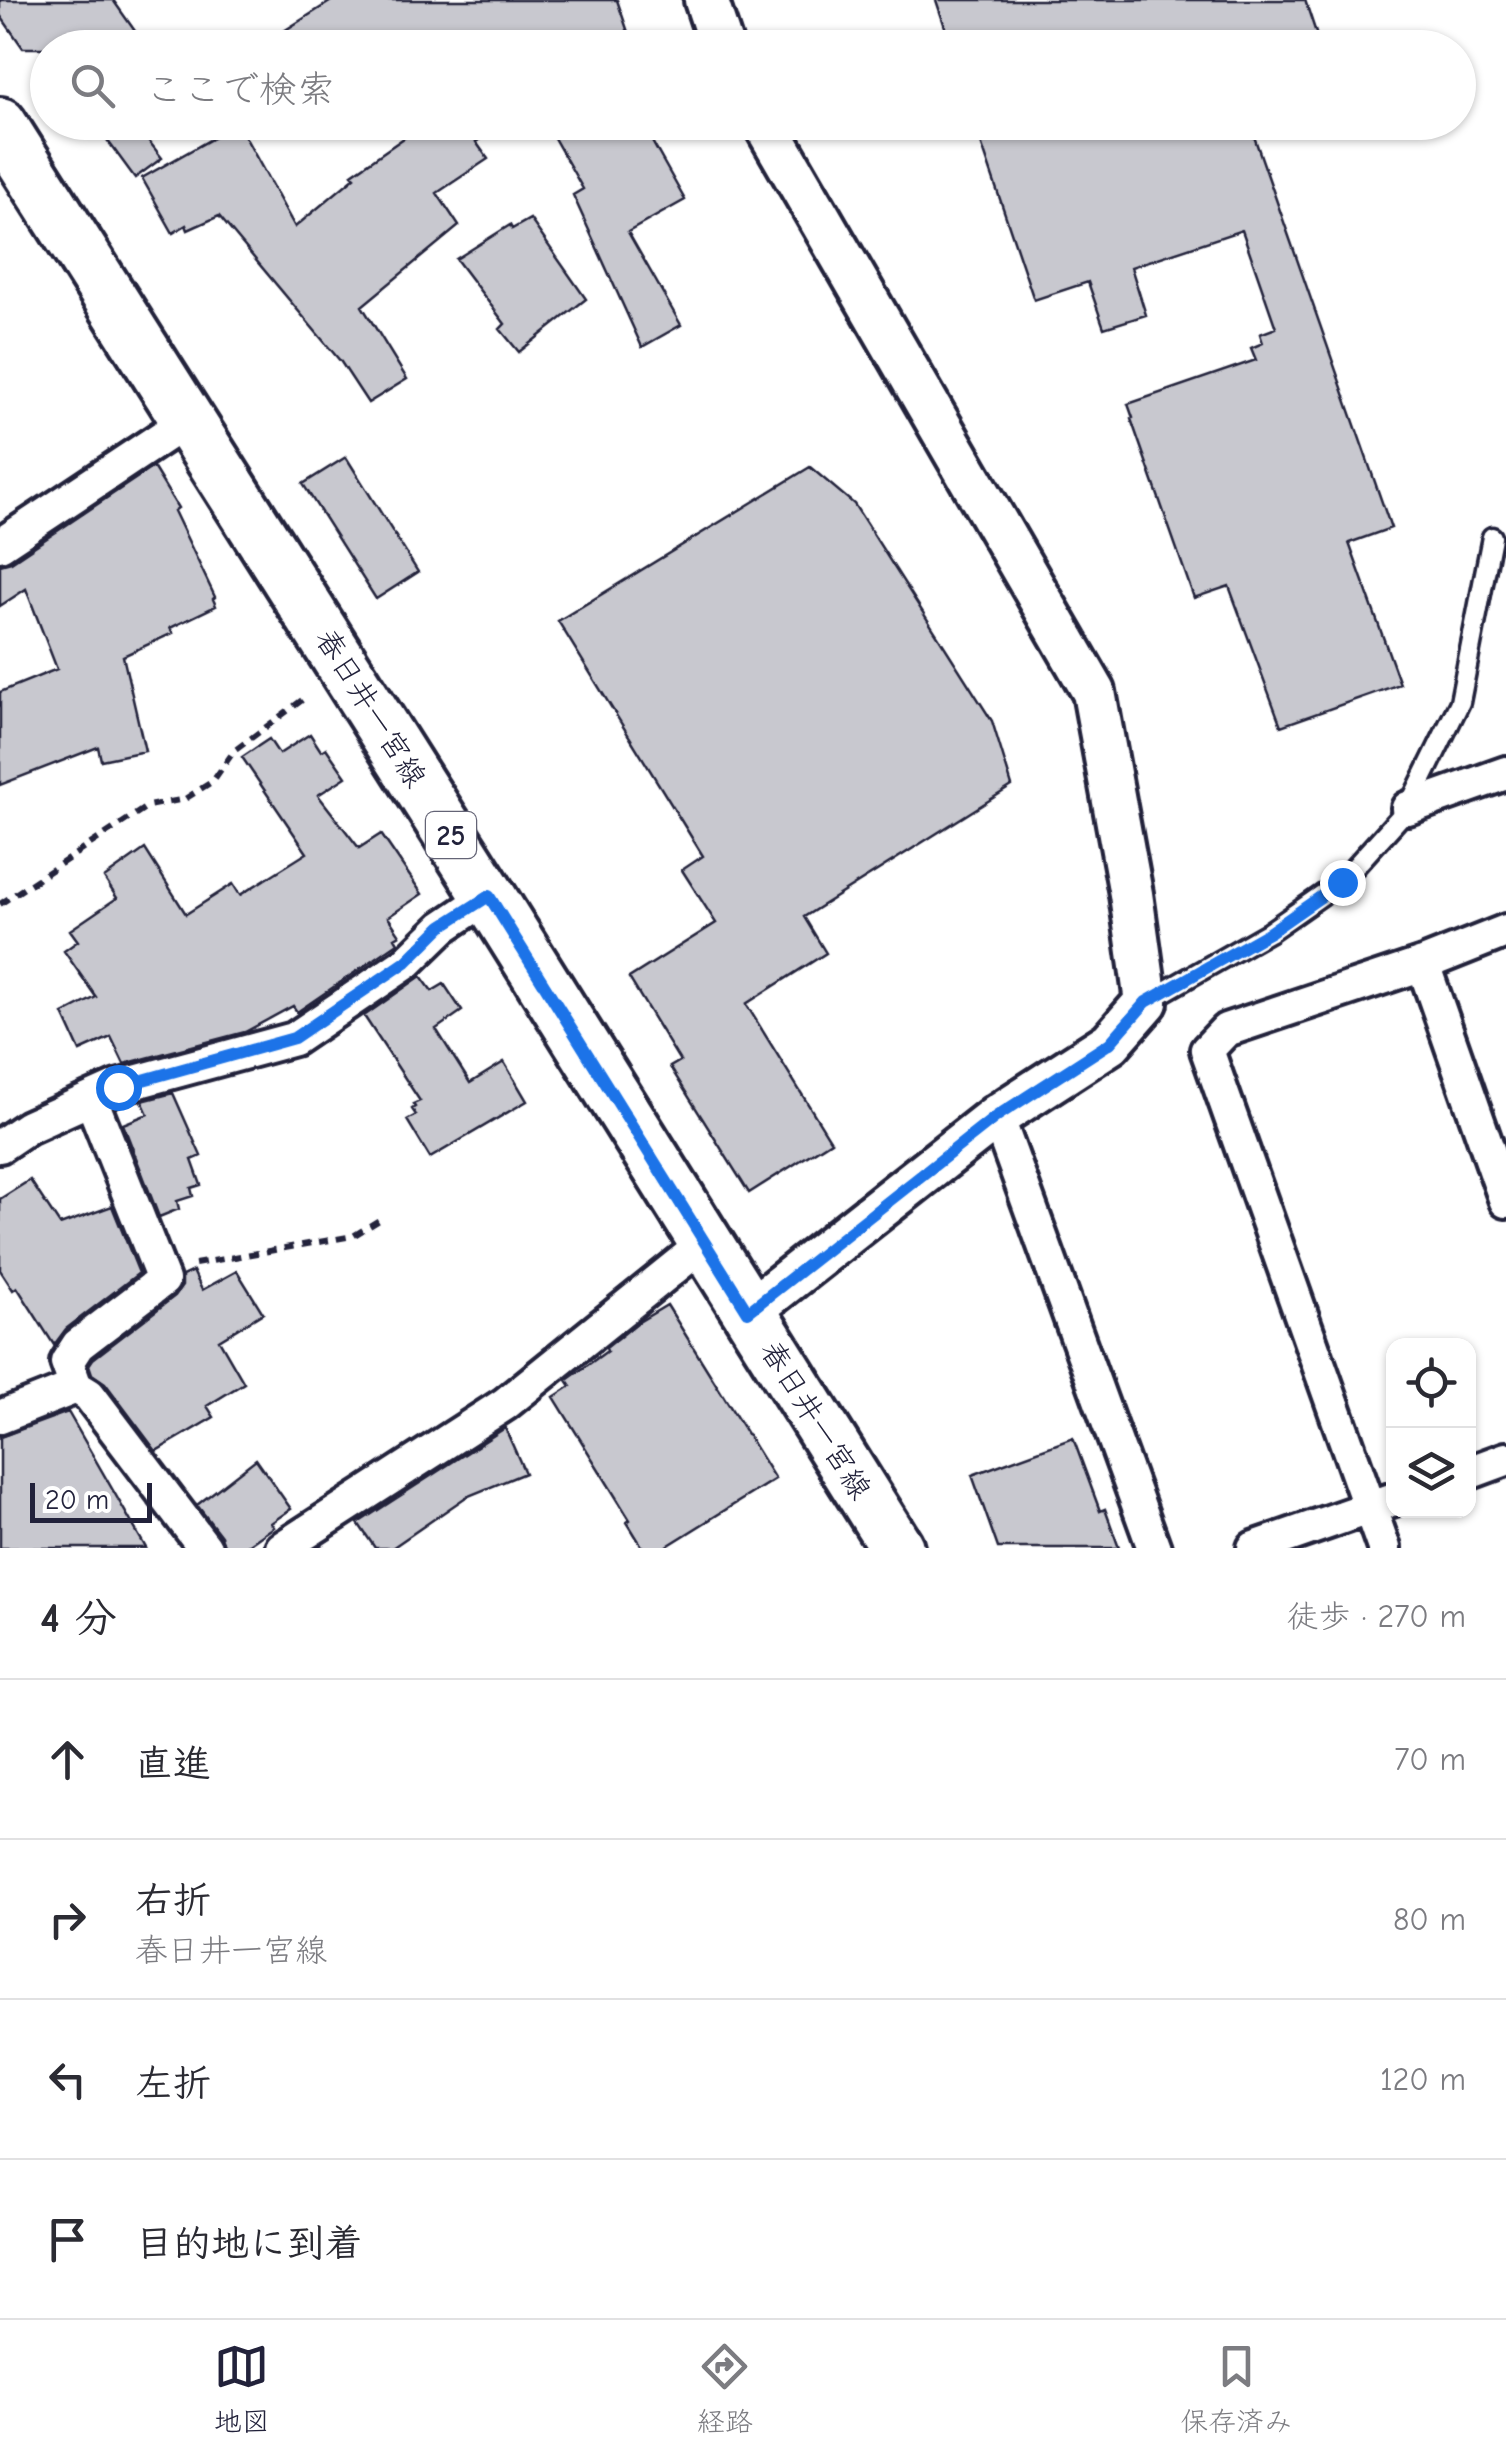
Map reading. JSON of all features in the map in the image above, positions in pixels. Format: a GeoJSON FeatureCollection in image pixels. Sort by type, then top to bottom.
{"type":"FeatureCollection","features":[{"type":"Feature","properties":{"kind":"main road","name":"春日井一宮線"},"geometry":{"type":"LineString","coordinates":[[0,126],[489,896],[896,1548]]}},
{"type":"Feature","properties":{"kind":"street"},"geometry":{"type":"LineString","coordinates":[[706,0],[716,30]]}},
{"type":"Feature","properties":{"kind":"street"},"geometry":{"type":"LineString","coordinates":[[748,1312],[997,1116],[1110,1043],[1146,1002],[1132,894],[1094,692],[774,140]]}},
{"type":"Feature","properties":{"kind":"street"},"geometry":{"type":"LineString","coordinates":[[0,545],[188,420]]}},
{"type":"Feature","properties":{"kind":"street"},"geometry":{"type":"LineString","coordinates":[[1408,808],[1506,772]]}},
{"type":"Feature","properties":{"kind":"street"},"geometry":{"type":"LineString","coordinates":[[0,1146],[28,1127],[118,1087],[294,1038],[406,962],[442,926],[489,896]]}},
{"type":"Feature","properties":{"kind":"street"},"geometry":{"type":"LineString","coordinates":[[1384,1548],[1381,1503],[1208,1050],[1226,1030],[1423,964],[1506,931]]}},
{"type":"Feature","properties":{"kind":"street"},"geometry":{"type":"LineString","coordinates":[[1423,964],[1506,1201]]}},
{"type":"Feature","properties":{"kind":"street"},"geometry":{"type":"LineString","coordinates":[[91,1098],[162,1280],[78,1345],[66,1362],[76,1388],[89,1395],[205,1548]]}},
{"type":"Feature","properties":{"kind":"street"},"geometry":{"type":"LineString","coordinates":[[997,1116],[1154,1548]]}},
{"type":"Feature","properties":{"kind":"street"},"geometry":{"type":"LineString","coordinates":[[288,1546],[506,1404],[706,1242]]}},
{"type":"Feature","properties":{"kind":"street"},"geometry":{"type":"LineString","coordinates":[[0,1417],[76,1388]]}},
{"type":"Feature","properties":{"kind":"street"},"geometry":{"type":"LineString","coordinates":[[1476,1469],[1506,1460]]}},
{"type":"Feature","properties":{"kind":"street"},"geometry":{"type":"LineString","coordinates":[[1254,1548],[1381,1503]]}},
{"type":"Feature","properties":{"kind":"lane"},"geometry":{"type":"LineString","coordinates":[[1146,1002],[1270,932],[1342,882],[1408,808],[1460,702],[1492,537]]}},
{"type":"Feature","properties":{"kind":"path"},"geometry":{"type":"LineString","coordinates":[[0,904],[148,806],[185,799],[214,781],[234,751],[306,697]]}},
{"type":"Feature","properties":{"kind":"path"},"geometry":{"type":"LineString","coordinates":[[162,1280],[192,1265],[353,1236],[382,1220]]}},
{"type":"Feature","properties":{"kind":"building"},"geometry":{"type":"Polygon","coordinates":[[[0,0],[113,0],[134,30],[30,30],[30,48],[23,48],[0,15],[0,0]]]}},
{"type":"Feature","properties":{"kind":"building"},"geometry":{"type":"Polygon","coordinates":[[[333,0],[617,0],[627,30],[286,30],[333,0]]]}},
{"type":"Feature","properties":{"kind":"building"},"geometry":{"type":"Polygon","coordinates":[[[936,0],[1305,0],[1315,30],[946,30],[936,0]]]}},
{"type":"Feature","properties":{"kind":"building"},"geometry":{"type":"Polygon","coordinates":[[[107,140],[148,140],[162,158],[135,178],[107,140]]]}},
{"type":"Feature","properties":{"kind":"building"},"geometry":{"type":"Polygon","coordinates":[[[210,140],[247,140],[295,227],[355,177],[352,174],[401,140],[479,140],[476,142],[488,159],[437,193],[459,226],[362,306],[407,379],[368,403],[341,362],[219,216],[173,233],[142,178],[210,140]]]}},
{"type":"Feature","properties":{"kind":"building"},"geometry":{"type":"Polygon","coordinates":[[[555,140],[651,140],[685,200],[628,232],[681,325],[642,347],[573,195],[583,189],[555,140]]]}},
{"type":"Feature","properties":{"kind":"building"},"geometry":{"type":"Polygon","coordinates":[[[980,140],[1255,140],[1391,528],[1349,543],[1400,684],[1281,726],[1229,586],[1194,598],[1131,419],[1128,404],[1256,360],[1251,348],[1263,343],[1260,334],[1276,328],[1242,230],[1131,267],[1146,315],[1104,328],[1088,282],[1034,300],[980,140]]]}},
{"type":"Feature","properties":{"kind":"building"},"geometry":{"type":"Polygon","coordinates":[[[530,219],[586,299],[519,352],[500,329],[505,324],[456,259],[510,225],[512,229],[530,219]]]}},
{"type":"Feature","properties":{"kind":"building"},"geometry":{"type":"Polygon","coordinates":[[[346,457],[418,572],[376,599],[303,484],[346,457]]]}},
{"type":"Feature","properties":{"kind":"building"},"geometry":{"type":"Polygon","coordinates":[[[153,467],[178,508],[174,511],[216,606],[170,628],[173,633],[123,656],[145,751],[101,760],[98,747],[0,785],[0,692],[57,669],[26,589],[0,606],[0,565],[11,562],[153,467]]]}},
{"type":"Feature","properties":{"kind":"building"},"geometry":{"type":"Polygon","coordinates":[[[810,467],[854,504],[992,721],[1012,786],[804,917],[826,953],[746,1004],[831,1141],[749,1193],[670,1067],[680,1061],[629,978],[716,923],[682,870],[703,856],[558,621],[810,467]]]}},
{"type":"Feature","properties":{"kind":"building"},"geometry":{"type":"Polygon","coordinates":[[[310,734],[321,751],[326,748],[346,777],[318,795],[359,848],[381,834],[422,894],[388,917],[400,935],[395,938],[398,943],[297,1012],[293,1006],[245,1032],[124,1064],[111,1037],[80,1051],[63,1014],[96,997],[64,951],[78,941],[70,930],[117,898],[104,878],[145,849],[186,914],[233,884],[240,895],[307,853],[242,757],[269,739],[279,754],[310,734]]]}},
{"type":"Feature","properties":{"kind":"building"},"geometry":{"type":"Polygon","coordinates":[[[421,976],[432,991],[444,984],[462,1011],[436,1029],[470,1083],[504,1062],[527,1101],[430,1158],[407,1120],[416,1115],[413,1104],[420,1101],[364,1016],[421,976]]]}},
{"type":"Feature","properties":{"kind":"building"},"geometry":{"type":"Polygon","coordinates":[[[173,1093],[201,1156],[192,1160],[201,1185],[191,1188],[193,1196],[177,1201],[179,1209],[159,1217],[123,1124],[148,1114],[142,1101],[173,1093]]]}},
{"type":"Feature","properties":{"kind":"building"},"geometry":{"type":"Polygon","coordinates":[[[30,1180],[60,1225],[112,1206],[139,1273],[66,1329],[54,1345],[17,1287],[13,1290],[0,1270],[0,1199],[30,1180]]]}},
{"type":"Feature","properties":{"kind":"building"},"geometry":{"type":"Polygon","coordinates":[[[193,1271],[202,1290],[237,1271],[263,1313],[219,1340],[244,1383],[207,1406],[214,1417],[156,1451],[105,1383],[92,1374],[89,1365],[175,1296],[182,1286],[182,1276],[193,1271]]]}},
{"type":"Feature","properties":{"kind":"building"},"geometry":{"type":"Polygon","coordinates":[[[667,1305],[775,1479],[664,1548],[643,1548],[627,1522],[630,1520],[554,1397],[571,1386],[567,1380],[606,1348],[667,1305]]]}},
{"type":"Feature","properties":{"kind":"building"},"geometry":{"type":"Polygon","coordinates":[[[68,1412],[146,1548],[0,1548],[0,1437],[68,1412]]]}},
{"type":"Feature","properties":{"kind":"building"},"geometry":{"type":"Polygon","coordinates":[[[505,1428],[525,1473],[466,1497],[392,1548],[375,1548],[358,1523],[505,1428]]]}},
{"type":"Feature","properties":{"kind":"building"},"geometry":{"type":"Polygon","coordinates":[[[1073,1438],[1100,1511],[1105,1509],[1119,1548],[998,1548],[972,1475],[1073,1438]]]}},
{"type":"Feature","properties":{"kind":"building"},"geometry":{"type":"Polygon","coordinates":[[[256,1459],[291,1509],[244,1548],[225,1548],[221,1536],[197,1505],[256,1459]]]}},
{"type":"Feature","properties":{"kind":"route"},"geometry":{"type":"LineString","coordinates":[[118,1087],[294,1038],[406,962],[442,926],[489,896],[748,1312],[997,1116],[1110,1043],[1146,1002],[1270,932],[1342,882]]}}]}
